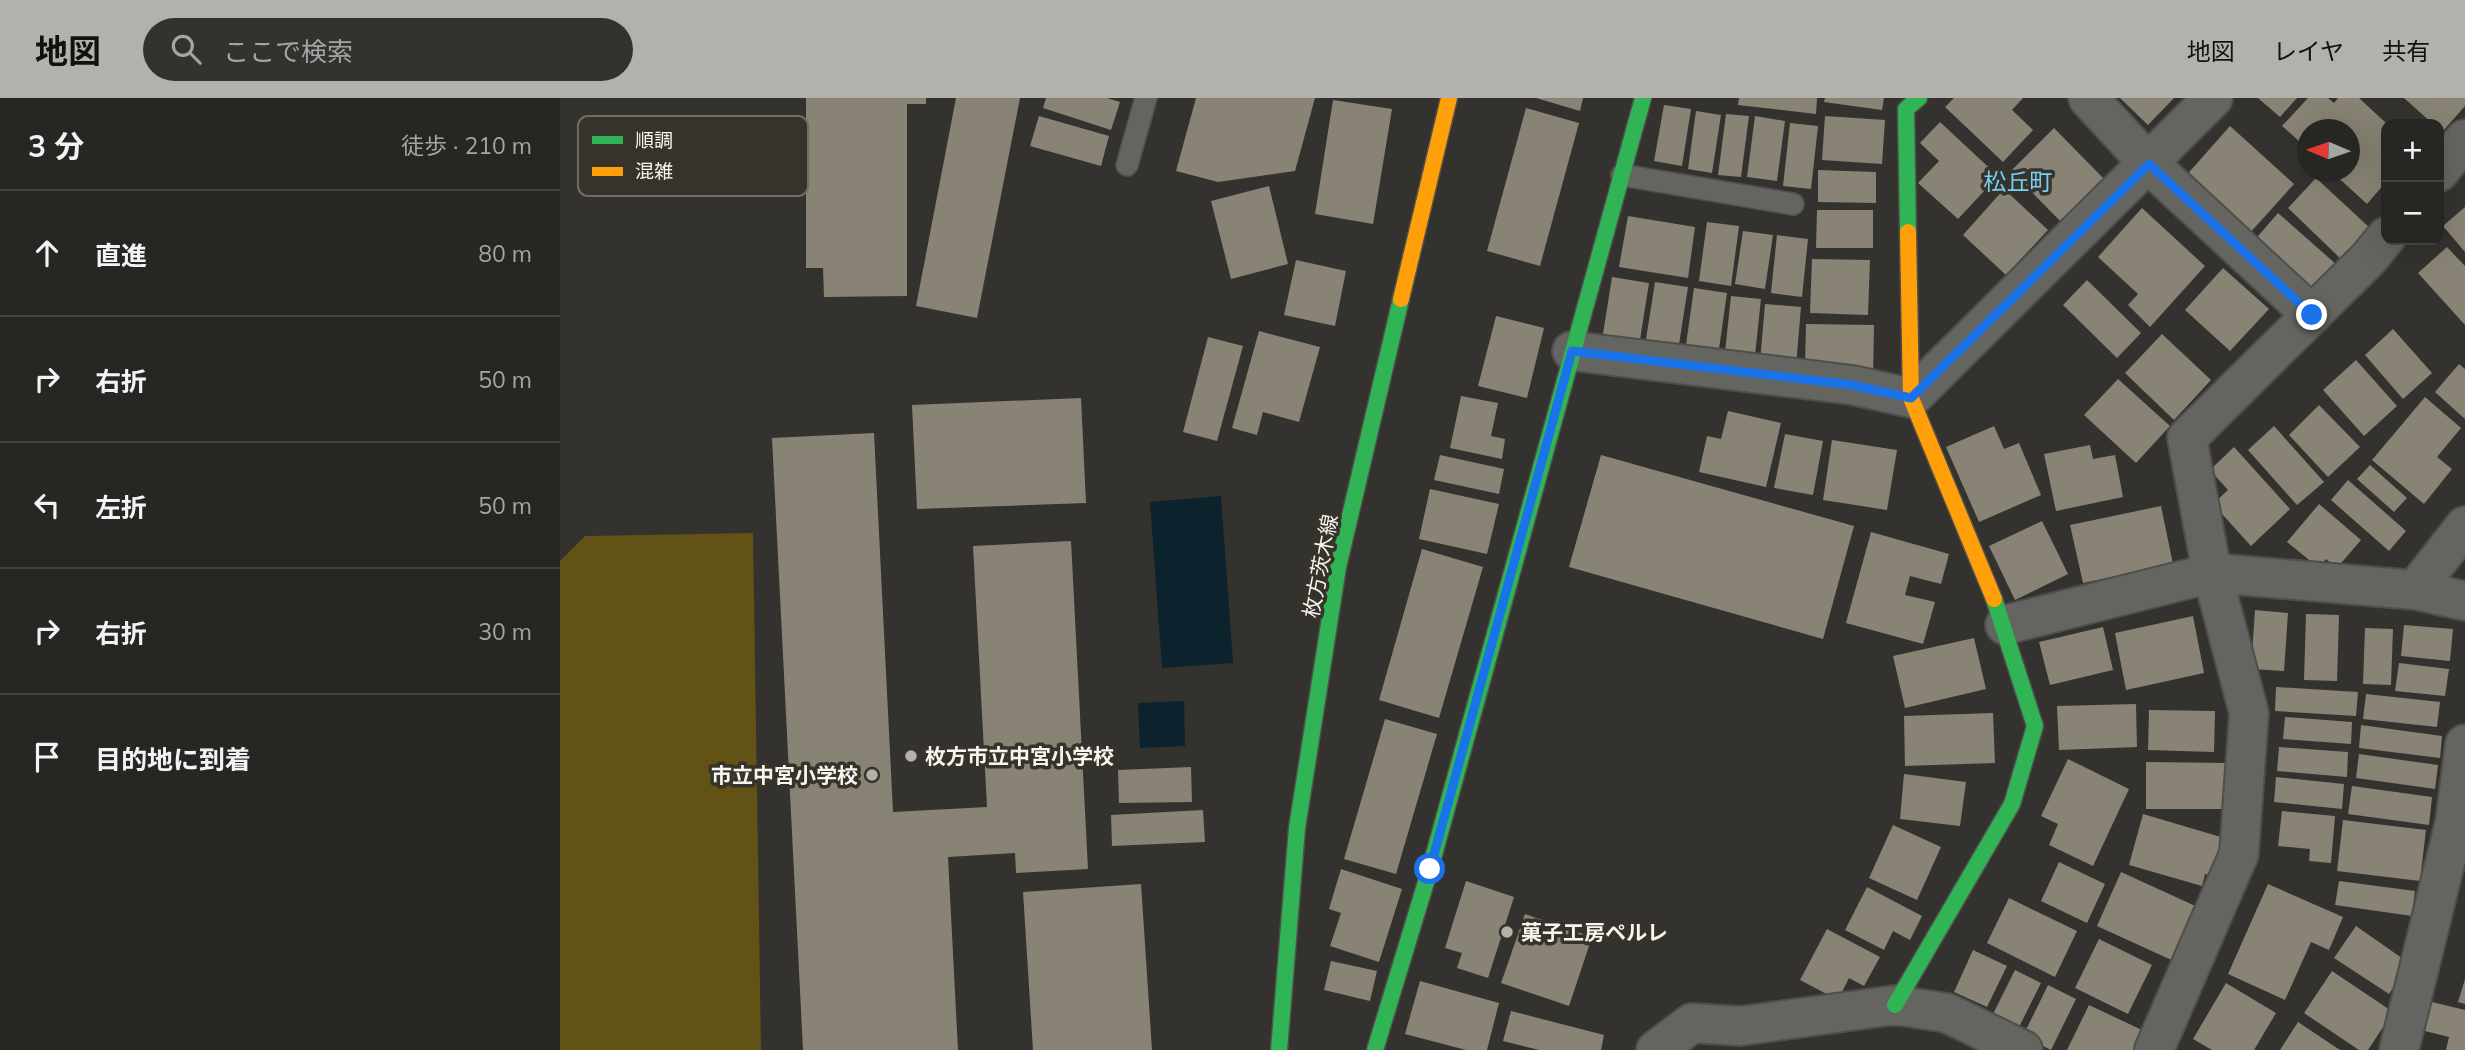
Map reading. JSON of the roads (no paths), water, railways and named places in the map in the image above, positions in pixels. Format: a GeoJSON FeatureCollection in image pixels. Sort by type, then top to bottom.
{"type":"FeatureCollection","features":[{"type":"Feature","properties":{"kind":"street","name":"枚方茨木線"},"geometry":{"type":"LineString","coordinates":[[1279,1050],[1297,828],[1338,567],[1449,98]]}},
{"type":"Feature","properties":{"kind":"street"},"geometry":{"type":"LineString","coordinates":[[1376,1050],[1430,869],[1643,98]]}},
{"type":"Feature","properties":{"kind":"street"},"geometry":{"type":"LineString","coordinates":[[1895,1006],[2012,804],[2035,726],[2005,625],[1911,398],[1906,109],[1919,98]]}},
{"type":"Feature","properties":{"kind":"street"},"geometry":{"type":"LineString","coordinates":[[2088,98],[2149,164],[2312,315]]}},
{"type":"Feature","properties":{"kind":"street"},"geometry":{"type":"LineString","coordinates":[[1911,398],[2214,98]]}},
{"type":"Feature","properties":{"kind":"street"},"geometry":{"type":"LineString","coordinates":[[2444,166],[2465,139]]}},
{"type":"Feature","properties":{"kind":"street"},"geometry":{"type":"LineString","coordinates":[[2154,1050],[2239,855],[2249,713],[2212,573],[2187,438],[2312,315],[2381,242]]}},
{"type":"Feature","properties":{"kind":"street"},"geometry":{"type":"LineString","coordinates":[[1572,351],[1852,385],[1911,398]]}},
{"type":"Feature","properties":{"kind":"street"},"geometry":{"type":"LineString","coordinates":[[2415,590],[2465,526]]}},
{"type":"Feature","properties":{"kind":"street"},"geometry":{"type":"LineString","coordinates":[[2005,625],[2212,573],[2415,590],[2465,601]]}},
{"type":"Feature","properties":{"kind":"street"},"geometry":{"type":"LineString","coordinates":[[2400,1050],[2455,822],[2465,744]]}},
{"type":"Feature","properties":{"kind":"street"},"geometry":{"type":"LineString","coordinates":[[1668,1047],[1692,1023],[1740,1026],[1895,1006],[1947,1013],[2023,1050]]}},
{"type":"Feature","properties":{"kind":"lane"},"geometry":{"type":"LineString","coordinates":[[1127,165],[1146,98]]}},
{"type":"Feature","properties":{"kind":"lane"},"geometry":{"type":"LineString","coordinates":[[1622,174],[1793,204]]}},
{"type":"Feature","properties":{"kind":"water"},"geometry":{"type":"Polygon","coordinates":[[[1221,496],[1233,663],[1162,668],[1150,502],[1221,496]]]}},
{"type":"Feature","properties":{"kind":"water"},"geometry":{"type":"Polygon","coordinates":[[[1184,701],[1185,746],[1140,748],[1138,703],[1184,701]]]}},
{"type":"Feature","properties":{"kind":"place","name":"枚方市立中宮小学校"},"geometry":{"type":"Point","coordinates":[911,756]}},
{"type":"Feature","properties":{"kind":"place","name":"市立中宮小学校"},"geometry":{"type":"Point","coordinates":[872,775]}},
{"type":"Feature","properties":{"kind":"place","name":"菓子工房ペルレ"},"geometry":{"type":"Point","coordinates":[1507,932]}},
{"type":"Feature","properties":{"kind":"district","name":"松丘町"},"geometry":{"type":"Point","coordinates":[2018,181]}}]}
